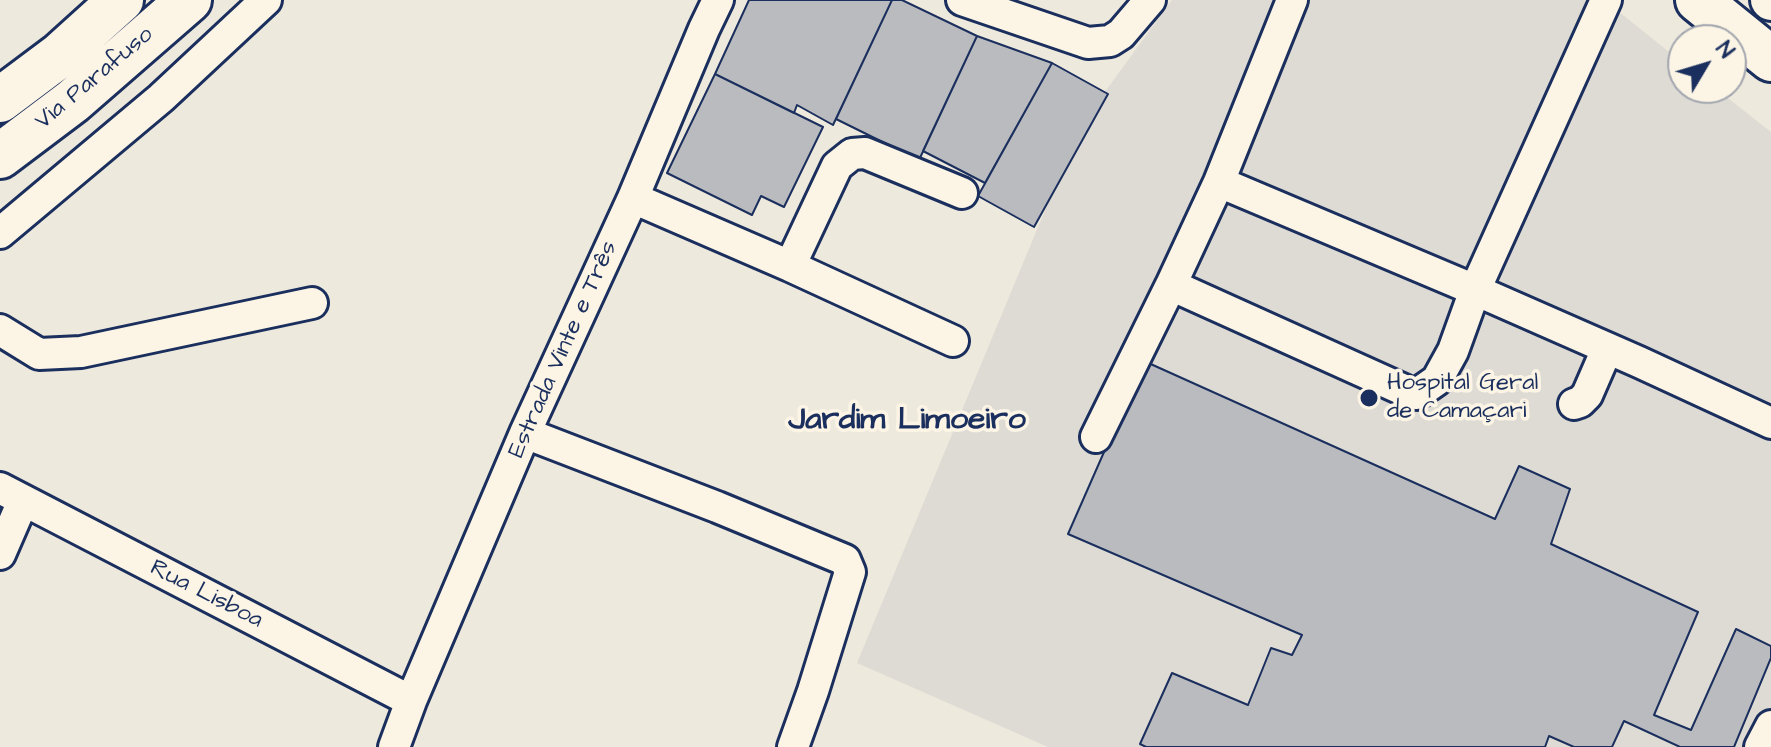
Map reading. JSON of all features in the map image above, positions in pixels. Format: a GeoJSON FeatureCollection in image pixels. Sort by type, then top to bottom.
{"type":"FeatureCollection","features":[{"type":"Feature","properties":{"kind":"highway","name":"Via Parafuso"},"geometry":{"type":"LineString","coordinates":[[0,100],[60,55],[121,0]]}},
{"type":"Feature","properties":{"kind":"highway","name":"Via Parafuso"},"geometry":{"type":"LineString","coordinates":[[0,156],[73,101],[189,0]]}},
{"type":"Feature","properties":{"kind":"highway"},"geometry":{"type":"LineString","coordinates":[[1698,0],[1771,59]]}},
{"type":"Feature","properties":{"kind":"main road"},"geometry":{"type":"LineString","coordinates":[[1721,0],[1771,42]]}},
{"type":"Feature","properties":{"kind":"street"},"geometry":{"type":"LineString","coordinates":[[0,233],[161,98],[266,0]]}},
{"type":"Feature","properties":{"kind":"street","name":"Estrada Vinte e Três"},"geometry":{"type":"LineString","coordinates":[[400,744],[411,701],[525,433],[633,198],[718,0]]}},
{"type":"Feature","properties":{"kind":"street"},"geometry":{"type":"LineString","coordinates":[[962,0],[1088,43],[1110,41],[1121,34],[1150,0]]}},
{"type":"Feature","properties":{"kind":"street"},"geometry":{"type":"LineString","coordinates":[[1096,437],[1219,182],[1292,0]]}},
{"type":"Feature","properties":{"kind":"street"},"geometry":{"type":"LineString","coordinates":[[1171,285],[1417,394],[1437,380],[1453,351],[1475,290],[1606,0]]}},
{"type":"Feature","properties":{"kind":"street"},"geometry":{"type":"LineString","coordinates":[[790,266],[837,166],[852,154],[865,153],[962,193]]}},
{"type":"Feature","properties":{"kind":"street"},"geometry":{"type":"LineString","coordinates":[[1219,182],[1475,290],[1771,423]]}},
{"type":"Feature","properties":{"kind":"street"},"geometry":{"type":"LineString","coordinates":[[633,198],[953,341]]}},
{"type":"Feature","properties":{"kind":"street"},"geometry":{"type":"LineString","coordinates":[[0,330],[39,354],[81,352],[312,303]]}},
{"type":"Feature","properties":{"kind":"street"},"geometry":{"type":"LineString","coordinates":[[1574,404],[1587,395],[1607,349]]}},
{"type":"Feature","properties":{"kind":"street"},"geometry":{"type":"LineString","coordinates":[[525,433],[845,560],[850,572],[793,747]]}},
{"type":"Feature","properties":{"kind":"street"},"geometry":{"type":"LineString","coordinates":[[0,554],[12,495]]}},
{"type":"Feature","properties":{"kind":"street","name":"Rua Lisboa"},"geometry":{"type":"LineString","coordinates":[[12,495],[411,701]]}},
{"type":"Feature","properties":{"kind":"street"},"geometry":{"type":"LineString","coordinates":[[1760,747],[1771,726]]}},
{"type":"Feature","properties":{"kind":"shaded area","name":"Hospital Geral de Camaçari"},"geometry":{"type":"Polygon","coordinates":[[[1172,0],[1604,0],[1667,50],[1667,104],[1735,104],[1771,132],[1771,747],[1048,747],[857,663],[1080,126],[1172,0]]]}},
{"type":"Feature","properties":{"kind":"building"},"geometry":{"type":"Polygon","coordinates":[[[749,0],[892,0],[833,125],[797,105],[794,113],[715,74],[749,0]]]}},
{"type":"Feature","properties":{"kind":"building"},"geometry":{"type":"Polygon","coordinates":[[[892,0],[902,0],[977,36],[919,160],[836,119],[892,0]]]}},
{"type":"Feature","properties":{"kind":"building"},"geometry":{"type":"Polygon","coordinates":[[[977,36],[1052,63],[985,183],[923,151],[977,36]]]}},
{"type":"Feature","properties":{"kind":"building"},"geometry":{"type":"Polygon","coordinates":[[[1052,63],[1108,94],[1034,227],[978,196],[1052,63]]]}},
{"type":"Feature","properties":{"kind":"building"},"geometry":{"type":"Polygon","coordinates":[[[715,74],[823,127],[784,207],[761,196],[752,215],[667,173],[715,74]]]}},
{"type":"Feature","properties":{"kind":"building"},"geometry":{"type":"Polygon","coordinates":[[[1144,361],[1495,519],[1519,466],[1570,489],[1551,544],[1698,612],[1654,715],[1691,730],[1736,629],[1771,646],[1771,658],[1734,747],[1680,747],[1624,721],[1612,747],[1574,747],[1549,736],[1545,747],[1146,747],[1140,744],[1172,673],[1248,705],[1271,648],[1292,655],[1302,635],[1068,534],[1144,361]]]}},
{"type":"Feature","properties":{"kind":"place","name":"Hospital Geral de Camaçari"},"geometry":{"type":"Point","coordinates":[1369,398]}},
{"type":"Feature","properties":{"kind":"district","name":"Jardim Limoeiro"},"geometry":{"type":"Point","coordinates":[907,421]}}]}
